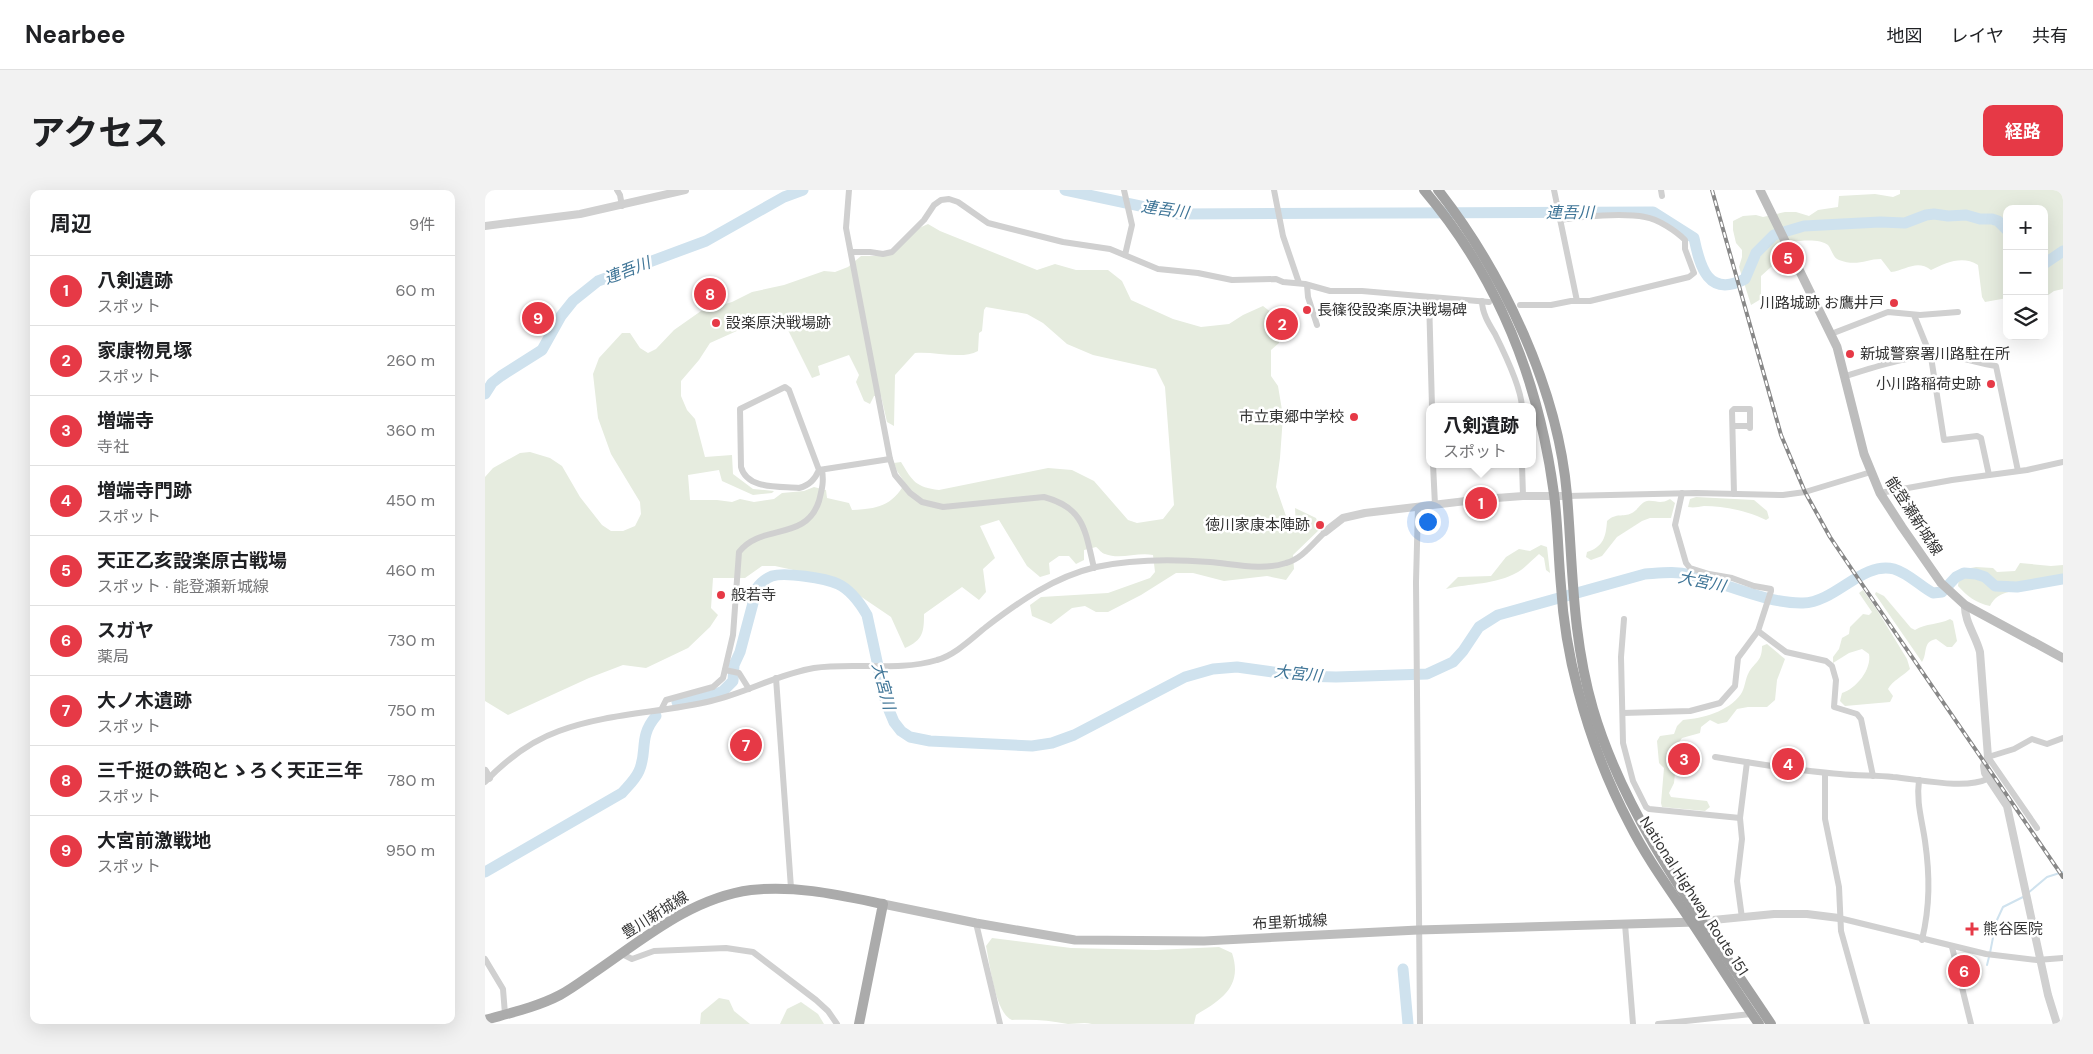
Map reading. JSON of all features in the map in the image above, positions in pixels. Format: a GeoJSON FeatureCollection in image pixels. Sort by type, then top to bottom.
{"type":"FeatureCollection","features":[{"type":"Feature","properties":{"kind":"highway","name":"National Highway Route 151"},"geometry":{"type":"LineString","coordinates":[[1424,190],[1455,221],[1504,292],[1536,368],[1551,410],[1567,496],[1573,584],[1568,606],[1578,689],[1590,732],[1608,779],[1629,825],[1646,854],[1759,1024]]}},
{"type":"Feature","properties":{"kind":"highway","name":"National Highway Route 151"},"geometry":{"type":"LineString","coordinates":[[1438,190],[1446,200],[1455,221],[1485,275],[1520,350],[1538,408],[1554,496],[1561,587],[1568,606],[1582,665],[1606,750],[1636,812],[1703,921],[1771,1024]]}},
{"type":"Feature","properties":{"kind":"main road","name":"能登瀬新城線"},"geometry":{"type":"LineString","coordinates":[[1761,190],[1842,359],[1860,442],[1880,493],[1901,527],[1949,592],[1965,604],[2063,658]]}},
{"type":"Feature","properties":{"kind":"main road","name":"豊川新城線"},"geometry":{"type":"LineString","coordinates":[[485,1020],[537,1005],[561,994],[677,916],[699,905],[749,890],[791,888],[814,890],[883,904]]}},
{"type":"Feature","properties":{"kind":"main road","name":"布里新城線"},"geometry":{"type":"LineString","coordinates":[[883,904],[976,923],[1075,940],[1204,941],[1418,930],[1703,921]]}},
{"type":"Feature","properties":{"kind":"main road"},"geometry":{"type":"LineString","coordinates":[[859,1024],[883,904]]}},
{"type":"Feature","properties":{"kind":"street"},"geometry":{"type":"LineString","coordinates":[[617,190],[622,206]]}},
{"type":"Feature","properties":{"kind":"street"},"geometry":{"type":"LineString","coordinates":[[485,226],[579,214],[622,206],[685,190]]}},
{"type":"Feature","properties":{"kind":"street"},"geometry":{"type":"LineString","coordinates":[[849,190],[846,222],[890,459],[895,475],[909,493],[922,502],[943,507],[1044,497],[1060,501],[1077,514],[1085,529],[1094,568]]}},
{"type":"Feature","properties":{"kind":"street"},"geometry":{"type":"LineString","coordinates":[[1124,190],[1132,225],[1125,255]]}},
{"type":"Feature","properties":{"kind":"street"},"geometry":{"type":"LineString","coordinates":[[1273,190],[1279,218],[1299,283]]}},
{"type":"Feature","properties":{"kind":"street"},"geometry":{"type":"LineString","coordinates":[[1554,190],[1577,301]]}},
{"type":"Feature","properties":{"kind":"street"},"geometry":{"type":"LineString","coordinates":[[852,252],[883,254],[892,252],[924,220],[935,205],[941,200],[949,199],[958,202],[988,223],[1063,242],[1100,246],[1158,269],[1198,273],[1232,280],[1270,278],[1289,283],[1299,283],[1330,292],[1362,291],[1489,302]]}},
{"type":"Feature","properties":{"kind":"street"},"geometry":{"type":"LineString","coordinates":[[1519,305],[1551,305],[1609,298],[1695,274],[1685,249],[1685,240],[1654,219],[1645,216],[1560,218]]}},
{"type":"Feature","properties":{"kind":"street"},"geometry":{"type":"LineString","coordinates":[[1307,285],[1308,298],[1317,325]]}},
{"type":"Feature","properties":{"kind":"street"},"geometry":{"type":"LineString","coordinates":[[1429,298],[1432,403]]}},
{"type":"Feature","properties":{"kind":"street"},"geometry":{"type":"LineString","coordinates":[[1481,302],[1509,365],[1521,403]]}},
{"type":"Feature","properties":{"kind":"street"},"geometry":{"type":"LineString","coordinates":[[1831,334],[1888,312],[1914,315],[1958,312]]}},
{"type":"Feature","properties":{"kind":"street"},"geometry":{"type":"LineString","coordinates":[[1914,315],[1931,357],[1944,440],[1977,436],[1981,438],[1989,476]]}},
{"type":"Feature","properties":{"kind":"street"},"geometry":{"type":"LineString","coordinates":[[1846,376],[1903,360],[1931,357],[1950,356],[1996,366],[2018,471]]}},
{"type":"Feature","properties":{"kind":"street"},"geometry":{"type":"LineString","coordinates":[[661,710],[666,700],[718,684],[723,678],[727,670],[736,614],[739,552],[745,544],[757,538],[795,528],[808,520],[815,512],[824,482],[821,470],[789,390],[785,387],[740,409],[742,472],[756,483],[799,488],[815,479],[821,470],[890,459]]}},
{"type":"Feature","properties":{"kind":"street"},"geometry":{"type":"LineString","coordinates":[[1733,426],[1750,427],[1750,409],[1734,409],[1732,412],[1734,494]]}},
{"type":"Feature","properties":{"kind":"street"},"geometry":{"type":"LineString","coordinates":[[1880,493],[1887,490],[1989,476],[2063,462]]}},
{"type":"Feature","properties":{"kind":"street"},"geometry":{"type":"LineString","coordinates":[[1433,468],[1435,505]]}},
{"type":"Feature","properties":{"kind":"street"},"geometry":{"type":"LineString","coordinates":[[1523,468],[1523,496]]}},
{"type":"Feature","properties":{"kind":"street"},"geometry":{"type":"LineString","coordinates":[[486,777],[537,741],[560,730],[603,719],[708,702],[776,678],[815,668],[883,666],[939,660],[954,651],[1027,596],[1058,581],[1094,568],[1150,561],[1185,560],[1258,567],[1276,566],[1298,558],[1336,523],[1353,515],[1523,496],[1681,493],[1783,496],[1805,492],[1871,472]]}},
{"type":"Feature","properties":{"kind":"street"},"geometry":{"type":"LineString","coordinates":[[1623,713],[1690,711],[1719,704],[1735,686],[1738,658],[1758,631],[1771,591],[1771,589],[1690,568],[1686,562],[1675,525],[1681,493]]}},
{"type":"Feature","properties":{"kind":"street"},"geometry":{"type":"LineString","coordinates":[[1419,507],[1416,582],[1420,1024]]}},
{"type":"Feature","properties":{"kind":"street"},"geometry":{"type":"LineString","coordinates":[[1965,604],[1964,612],[1977,640],[1980,652],[1988,757],[1984,766],[1987,779],[2007,806],[2057,1024]]}},
{"type":"Feature","properties":{"kind":"street"},"geometry":{"type":"LineString","coordinates":[[1624,619],[1621,657],[1625,753],[1633,781],[1646,807],[1649,809],[1740,818]]}},
{"type":"Feature","properties":{"kind":"street"},"geometry":{"type":"LineString","coordinates":[[1758,631],[1786,652],[1826,661],[1832,666],[1836,680],[1834,707],[1857,714],[1861,718],[1873,776]]}},
{"type":"Feature","properties":{"kind":"street"},"geometry":{"type":"LineString","coordinates":[[727,670],[739,673],[749,689]]}},
{"type":"Feature","properties":{"kind":"street"},"geometry":{"type":"LineString","coordinates":[[776,678],[791,888]]}},
{"type":"Feature","properties":{"kind":"street"},"geometry":{"type":"LineString","coordinates":[[1988,757],[2014,748],[2032,739],[2047,744],[2063,738]]}},
{"type":"Feature","properties":{"kind":"street"},"geometry":{"type":"LineString","coordinates":[[1715,757],[1825,773],[1919,780],[1943,784],[1978,782],[1987,779]]}},
{"type":"Feature","properties":{"kind":"street"},"geometry":{"type":"LineString","coordinates":[[1988,757],[2037,828]]}},
{"type":"Feature","properties":{"kind":"street"},"geometry":{"type":"LineString","coordinates":[[1742,918],[1737,889],[1742,839],[1740,818],[1747,762]]}},
{"type":"Feature","properties":{"kind":"street"},"geometry":{"type":"LineString","coordinates":[[1825,773],[1825,819],[1839,887],[1841,930],[1867,1024]]}},
{"type":"Feature","properties":{"kind":"street"},"geometry":{"type":"LineString","coordinates":[[1919,780],[1917,802],[1926,844],[1930,899],[1923,940]]}},
{"type":"Feature","properties":{"kind":"street"},"geometry":{"type":"LineString","coordinates":[[1703,921],[1807,914],[1839,918],[1988,955],[2041,960],[2063,958]]}},
{"type":"Feature","properties":{"kind":"street"},"geometry":{"type":"LineString","coordinates":[[976,923],[1000,1024]]}},
{"type":"Feature","properties":{"kind":"street"},"geometry":{"type":"LineString","coordinates":[[1625,924],[1633,1024]]}},
{"type":"Feature","properties":{"kind":"street"},"geometry":{"type":"LineString","coordinates":[[1952,947],[1971,1024]]}},
{"type":"Feature","properties":{"kind":"street"},"geometry":{"type":"LineString","coordinates":[[622,954],[632,959],[654,951],[726,948],[753,952],[828,1010],[837,1024]]}},
{"type":"Feature","properties":{"kind":"street"},"geometry":{"type":"LineString","coordinates":[[485,959],[503,989],[505,1014]]}},
{"type":"Feature","properties":{"kind":"street"},"geometry":{"type":"LineString","coordinates":[[1662,1024],[1751,1014]]}},
{"type":"Feature","properties":{"kind":"shaded area"},"geometry":{"type":"Polygon","coordinates":[[[1900,190],[2063,190],[2063,289],[2054,291],[2048,295],[2048,205],[2003,205],[2003,299],[1985,302],[1982,297],[1978,265],[1972,262],[1954,261],[1931,270],[1921,265],[1916,265],[1891,272],[1881,259],[1856,263],[1845,262],[1835,258],[1828,245],[1818,241],[1804,240],[1779,245],[1780,259],[1761,276],[1761,299],[1751,305],[1739,267],[1742,250],[1736,243],[1733,221],[1743,216],[1756,215],[1763,217],[1785,212],[1796,212],[1809,216],[1818,210],[1838,207],[1839,196],[1875,194],[1893,197],[1900,194],[1900,190]]]}},
{"type":"Feature","properties":{"kind":"shaded area"},"geometry":{"type":"Polygon","coordinates":[[[928,224],[940,231],[1037,270],[1055,264],[1076,270],[1108,270],[1122,281],[1131,300],[1173,319],[1201,327],[1229,324],[1263,306],[1276,316],[1279,343],[1271,350],[1271,376],[1278,386],[1283,416],[1276,487],[1286,516],[1280,520],[1281,529],[1296,527],[1295,508],[1316,518],[1320,529],[1293,555],[1294,569],[1286,580],[1267,576],[1224,581],[1193,573],[1176,573],[1141,595],[1108,612],[1096,612],[1085,606],[1072,608],[1051,624],[1032,616],[1030,605],[1041,597],[1108,593],[1150,578],[1155,572],[1153,555],[1111,556],[1102,553],[1096,547],[1084,550],[1084,560],[1076,564],[1069,556],[1059,556],[1049,563],[1050,574],[1040,577],[1027,566],[999,520],[980,526],[995,558],[983,569],[986,592],[979,600],[962,587],[924,614],[924,626],[921,635],[916,642],[905,648],[891,617],[835,579],[775,566],[762,566],[745,578],[713,578],[711,608],[718,615],[710,627],[688,648],[646,668],[623,665],[589,678],[508,715],[485,701],[485,477],[493,468],[520,453],[530,452],[550,458],[562,466],[580,497],[602,525],[611,531],[623,531],[635,526],[641,514],[640,502],[611,454],[598,418],[593,374],[599,358],[622,333],[630,333],[640,348],[648,353],[656,349],[674,330],[701,311],[732,302],[752,292],[784,285],[824,271],[835,272],[848,267],[861,256],[883,256],[917,229],[928,224]],[[986,307],[982,331],[979,333],[978,351],[964,355],[915,353],[895,375],[894,426],[887,422],[881,396],[874,396],[870,404],[864,401],[856,382],[859,375],[849,355],[818,366],[820,375],[812,378],[779,312],[710,343],[699,360],[681,381],[681,396],[687,410],[695,419],[705,457],[732,455],[733,474],[753,489],[774,491],[772,493],[753,495],[722,481],[719,470],[688,475],[690,500],[732,502],[740,499],[754,502],[774,499],[782,493],[804,491],[814,487],[826,490],[827,498],[849,503],[852,510],[869,509],[883,505],[900,491],[905,483],[894,463],[901,462],[912,479],[920,485],[939,490],[1048,468],[1072,470],[1094,481],[1128,520],[1137,523],[1163,519],[1174,505],[1165,387],[1156,369],[1093,355],[1067,344],[1043,323],[1027,314],[986,307]]]}},
{"type":"Feature","properties":{"kind":"shaded area"},"geometry":{"type":"Polygon","coordinates":[[[1696,497],[1754,500],[1767,511],[1769,518],[1766,520],[1744,512],[1720,507],[1688,507],[1690,499],[1696,497]]]}},
{"type":"Feature","properties":{"kind":"shaded area"},"geometry":{"type":"Polygon","coordinates":[[[1670,499],[1675,503],[1671,518],[1650,518],[1642,521],[1617,537],[1602,556],[1591,560],[1586,557],[1587,552],[1597,547],[1603,541],[1607,521],[1611,518],[1632,513],[1645,502],[1661,502],[1670,499]]]}},
{"type":"Feature","properties":{"kind":"shaded area"},"geometry":{"type":"Polygon","coordinates":[[[1541,545],[1547,547],[1550,573],[1546,570],[1544,558],[1539,554],[1521,570],[1509,576],[1491,582],[1446,589],[1458,577],[1491,576],[1506,557],[1519,549],[1530,551],[1541,545]]]}},
{"type":"Feature","properties":{"kind":"shaded area"},"geometry":{"type":"Polygon","coordinates":[[[2020,563],[2051,566],[2063,565],[2063,576],[2043,587],[2013,591],[2000,595],[1990,606],[1972,599],[1958,586],[1960,570],[1976,567],[1993,568],[1997,572],[2015,571],[2020,563]]]}},
{"type":"Feature","properties":{"kind":"shaded area"},"geometry":{"type":"Polygon","coordinates":[[[1863,590],[1907,659],[1910,669],[1892,683],[1888,689],[1893,696],[1890,702],[1845,706],[1840,701],[1842,693],[1853,687],[1862,678],[1868,666],[1869,654],[1862,649],[1849,653],[1833,663],[1833,657],[1839,649],[1842,638],[1849,634],[1850,627],[1863,614],[1869,615],[1872,612],[1859,593],[1863,590]]]}},
{"type":"Feature","properties":{"kind":"shaded area"},"geometry":{"type":"Polygon","coordinates":[[[1876,592],[1884,596],[1911,628],[1915,630],[1950,619],[1953,621],[1957,641],[1952,647],[1947,647],[1936,639],[1932,640],[1927,645],[1922,662],[1875,594],[1876,592]]]}},
{"type":"Feature","properties":{"kind":"shaded area"},"geometry":{"type":"Polygon","coordinates":[[[1767,644],[1785,659],[1777,680],[1775,700],[1767,707],[1737,709],[1727,722],[1718,724],[1710,720],[1701,727],[1700,733],[1682,738],[1678,744],[1674,783],[1669,793],[1671,797],[1707,801],[1710,807],[1705,811],[1662,807],[1664,768],[1659,763],[1657,741],[1660,736],[1674,734],[1677,726],[1683,720],[1715,713],[1736,700],[1742,692],[1749,672],[1760,658],[1762,646],[1767,644]]]}},
{"type":"Feature","properties":{"kind":"shaded area"},"geometry":{"type":"Polygon","coordinates":[[[992,938],[1071,948],[1156,950],[1219,947],[1232,953],[1235,974],[1228,991],[1214,1004],[1196,1015],[1194,1024],[1068,1024],[1040,1020],[1012,1020],[1006,1016],[1001,1008],[994,987],[986,946],[992,938]]]}},
{"type":"Feature","properties":{"kind":"shaded area"},"geometry":{"type":"Polygon","coordinates":[[[719,998],[729,1000],[734,1011],[750,1024],[700,1024],[701,1013],[719,998]]]}},
{"type":"Feature","properties":{"kind":"shaded area"},"geometry":{"type":"Polygon","coordinates":[[[801,1002],[818,1014],[824,1024],[780,1024],[787,1009],[801,1002]]]}},
{"type":"Feature","properties":{"kind":"waterway","name":"連吾川"},"geometry":{"type":"LineString","coordinates":[[485,394],[492,383],[501,376],[542,350],[561,316],[573,301],[598,281],[706,241],[784,197],[803,190]]}},
{"type":"Feature","properties":{"kind":"waterway","name":"連吾川"},"geometry":{"type":"LineString","coordinates":[[1065,190],[1178,214],[1653,212],[1694,238],[1703,269],[1708,277],[1722,285],[1732,284],[1745,279],[1756,253],[1774,235],[1804,226],[1880,222],[1905,223],[1934,214],[1948,216],[1966,215],[1980,219],[1992,219],[1998,221],[2003,226]]}},
{"type":"Feature","properties":{"kind":"waterway","name":"連吾川"},"geometry":{"type":"LineString","coordinates":[[2048,261],[2063,251]]}},
{"type":"Feature","properties":{"kind":"waterway","name":"大宮川"},"geometry":{"type":"LineString","coordinates":[[677,702],[712,696],[723,691],[733,681],[734,665],[740,652],[757,588],[765,580],[778,575],[805,576],[824,580],[838,584],[851,593],[867,615],[886,703],[894,722],[901,731],[910,737],[930,741],[1032,746],[1052,743],[1074,735],[1185,677],[1213,669],[1237,667],[1302,676],[1336,677],[1427,674],[1453,662],[1479,627],[1498,615],[1645,574],[1685,574],[1761,597],[1803,603],[1827,596],[1860,576],[1882,568],[1899,571],[1933,593],[1942,592],[1956,577],[1964,573],[1985,577],[1995,586],[2017,587],[2063,579]]}},
{"type":"Feature","properties":{"kind":"waterway","name":"大宮川"},"geometry":{"type":"LineString","coordinates":[[485,872],[622,793],[639,771],[642,764],[645,737],[650,724],[656,716]]}},
{"type":"Feature","properties":{"kind":"waterway"},"geometry":{"type":"LineString","coordinates":[[2028,893],[2047,877],[2063,872]]}},
{"type":"Feature","properties":{"kind":"waterway"},"geometry":{"type":"LineString","coordinates":[[1990,953],[1996,922],[2003,907],[2025,896]]}},
{"type":"Feature","properties":{"kind":"waterway"},"geometry":{"type":"LineString","coordinates":[[1987,965],[1989,957]]}},
{"type":"Feature","properties":{"kind":"waterway"},"geometry":{"type":"LineString","coordinates":[[1403,969],[1408,1024]]}},
{"type":"Feature","properties":{"kind":"railway"},"geometry":{"type":"LineString","coordinates":[[1712,190],[1781,435],[1805,492],[1830,537],[2063,877]]}},
{"type":"Feature","properties":{"kind":"place","name":"天正乙亥設楽原古戦場"},"geometry":{"type":"Point","coordinates":[1788,258]}},
{"type":"Feature","properties":{"kind":"place","name":"三千挺の鉄砲とゝろく天正三年"},"geometry":{"type":"Point","coordinates":[710,294]}},
{"type":"Feature","properties":{"kind":"place","name":"川路城跡 お鷹井戸"},"geometry":{"type":"Point","coordinates":[1894,303]}},
{"type":"Feature","properties":{"kind":"place","name":"長篠役設楽原決戦場碑"},"geometry":{"type":"Point","coordinates":[1307,310]}},
{"type":"Feature","properties":{"kind":"place","name":"大宮前激戦地"},"geometry":{"type":"Point","coordinates":[538,318]}},
{"type":"Feature","properties":{"kind":"place","name":"設楽原決戦場跡"},"geometry":{"type":"Point","coordinates":[716,323]}},
{"type":"Feature","properties":{"kind":"place","name":"家康物見塚"},"geometry":{"type":"Point","coordinates":[1282,324]}},
{"type":"Feature","properties":{"kind":"place","name":"新城警察署川路駐在所"},"geometry":{"type":"Point","coordinates":[1850,354]}},
{"type":"Feature","properties":{"kind":"place","name":"小川路稲荷史跡"},"geometry":{"type":"Point","coordinates":[1991,384]}},
{"type":"Feature","properties":{"kind":"place","name":"市立東郷中学校"},"geometry":{"type":"Point","coordinates":[1354,417]}},
{"type":"Feature","properties":{"kind":"place","name":"八剣遺跡"},"geometry":{"type":"Point","coordinates":[1481,503]}},
{"type":"Feature","properties":{"kind":"place","name":"徳川家康本陣跡"},"geometry":{"type":"Point","coordinates":[1320,525]}},
{"type":"Feature","properties":{"kind":"place","name":"般若寺"},"geometry":{"type":"Point","coordinates":[721,595]}},
{"type":"Feature","properties":{"kind":"place","name":"大ノ木遺跡"},"geometry":{"type":"Point","coordinates":[746,745]}},
{"type":"Feature","properties":{"kind":"place","name":"増端寺"},"geometry":{"type":"Point","coordinates":[1684,759]}},
{"type":"Feature","properties":{"kind":"place","name":"増端寺門跡"},"geometry":{"type":"Point","coordinates":[1788,764]}},
{"type":"Feature","properties":{"kind":"place","name":"熊谷医院"},"geometry":{"type":"Point","coordinates":[1972,929]}},
{"type":"Feature","properties":{"kind":"place","name":"スガヤ"},"geometry":{"type":"Point","coordinates":[1964,971]}}]}
